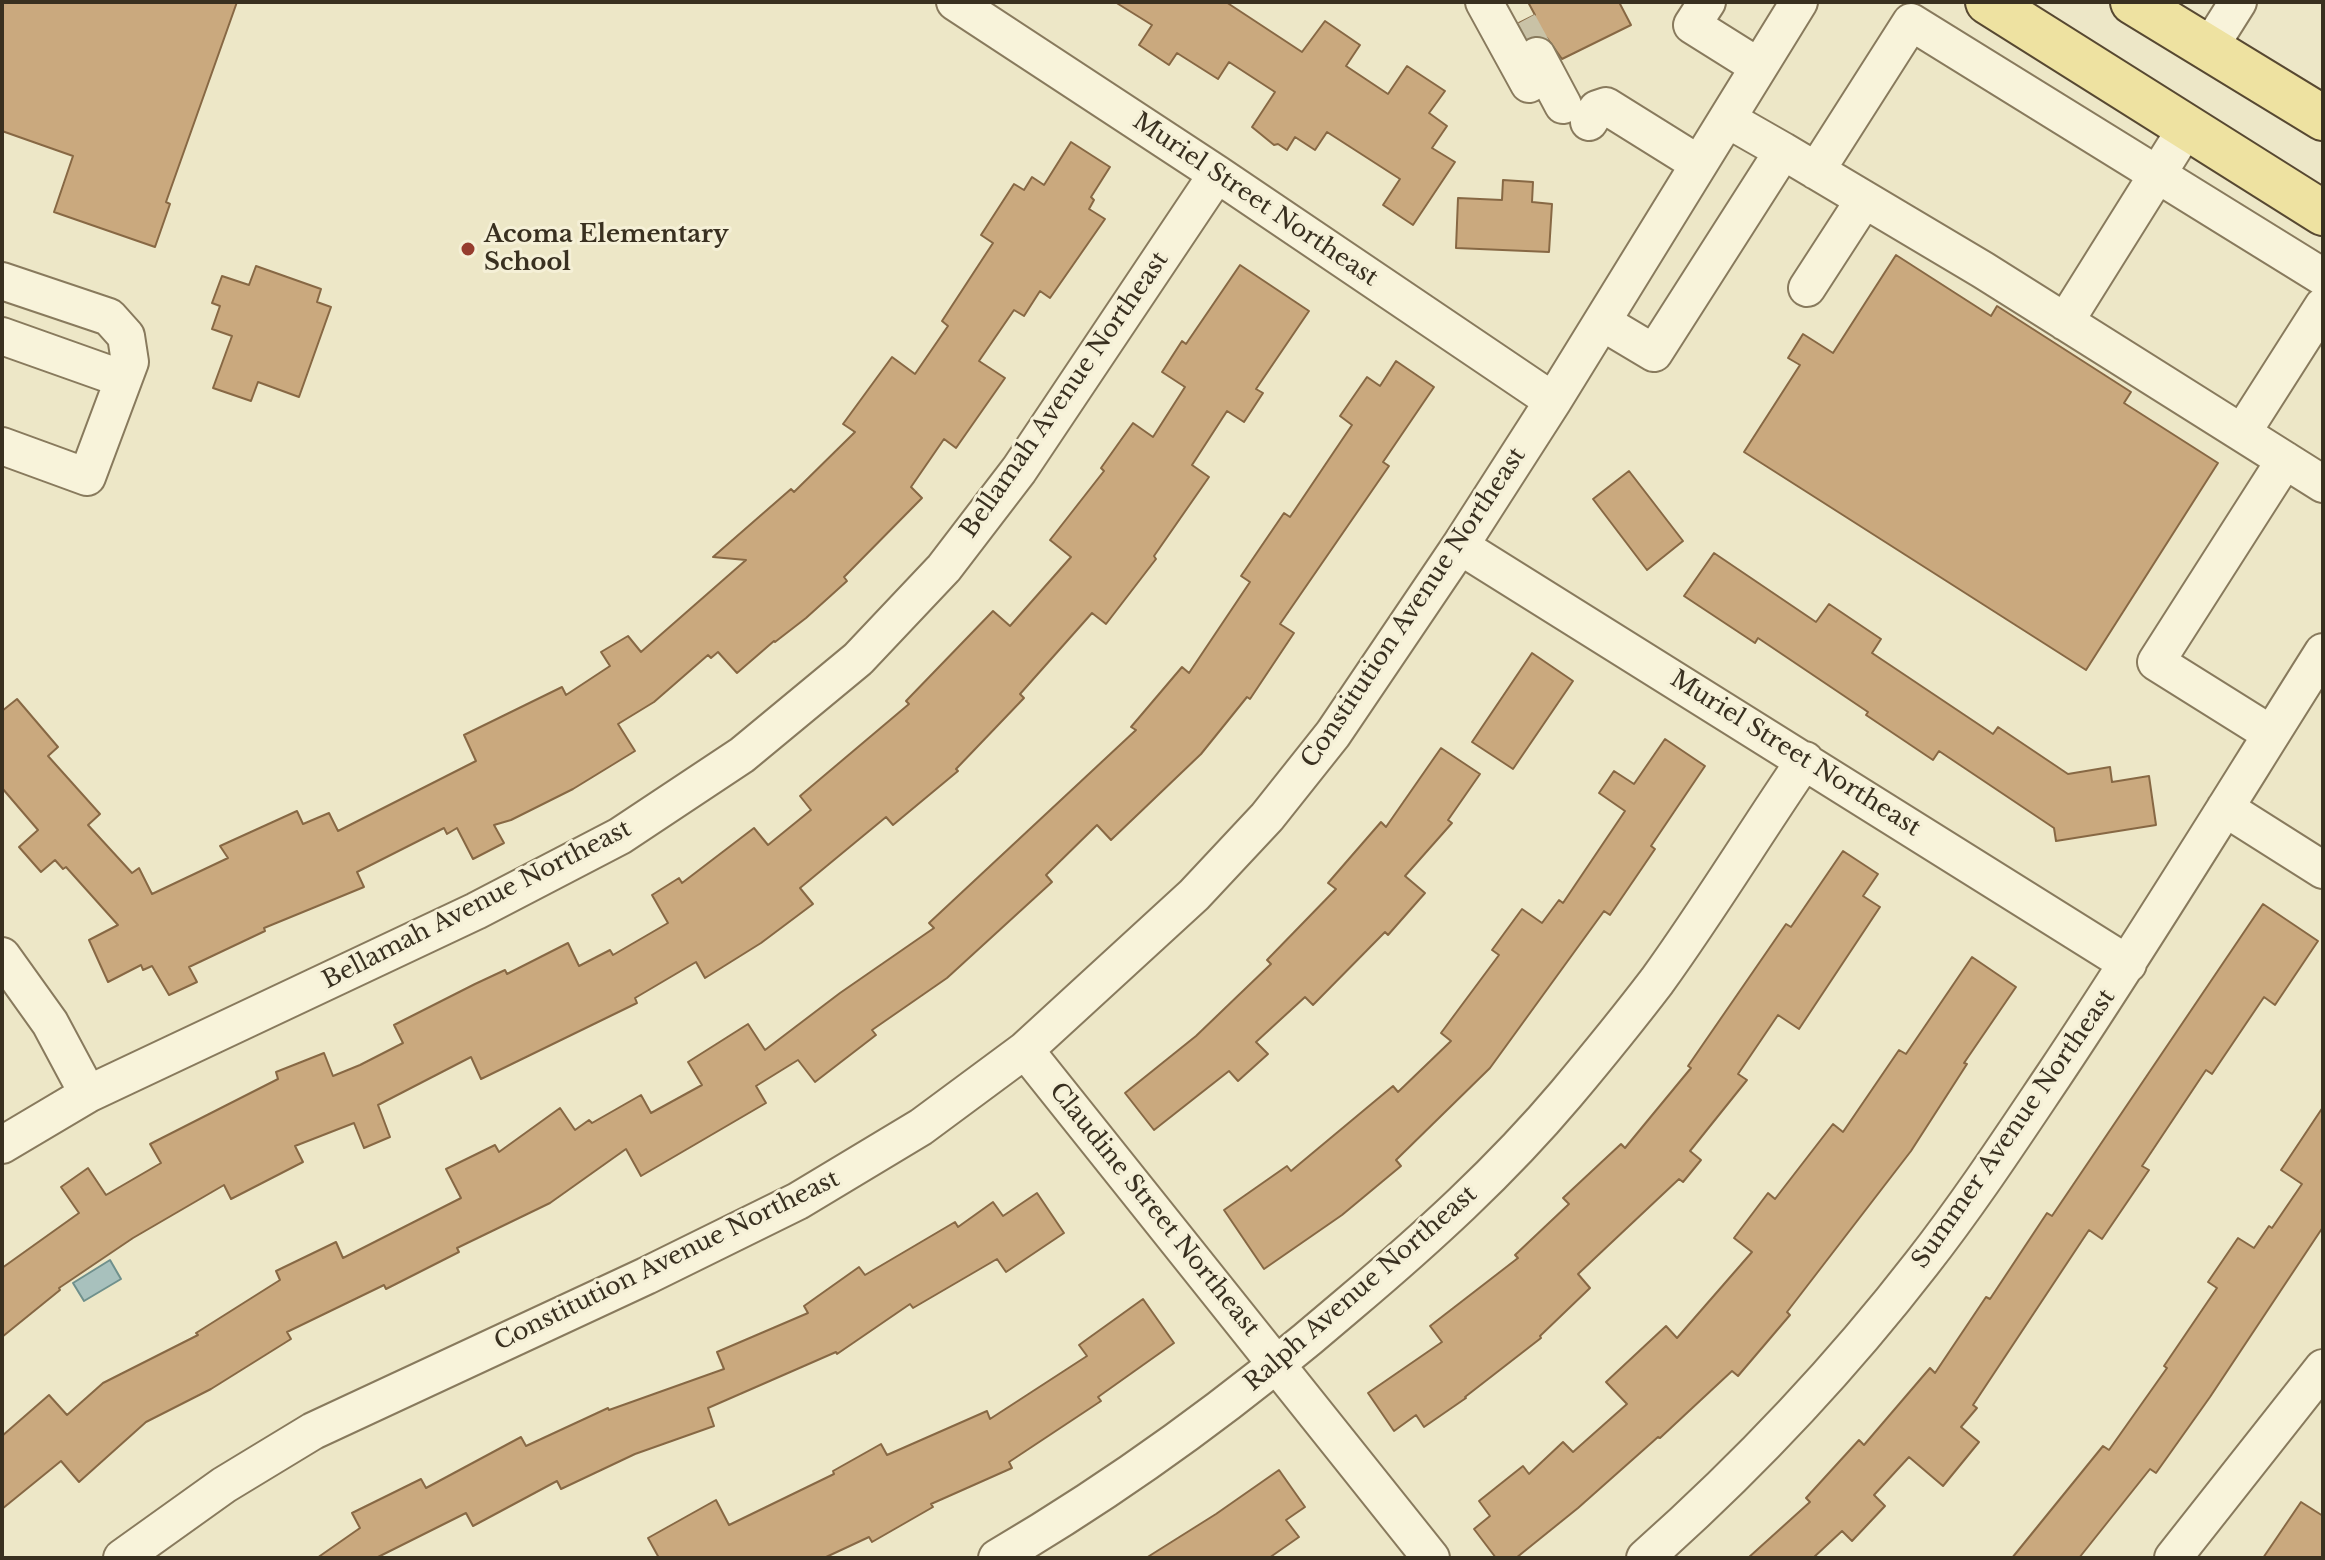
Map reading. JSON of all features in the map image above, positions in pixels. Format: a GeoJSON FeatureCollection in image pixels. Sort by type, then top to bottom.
{"type":"FeatureCollection","features":[{"type":"Feature","properties":{"kind":"main road"},"geometry":{"type":"LineString","coordinates":[[1988,2],[2323,213]]}},
{"type":"Feature","properties":{"kind":"main road"},"geometry":{"type":"LineString","coordinates":[[2133,2],[2320,109]]}},
{"type":"Feature","properties":{"kind":"street","name":"Muriel Street Northeast"},"geometry":{"type":"LineString","coordinates":[[955,2],[1553,401]]}},
{"type":"Feature","properties":{"kind":"street"},"geometry":{"type":"LineString","coordinates":[[1484,2],[1533,70],[1576,114],[1606,106],[1699,164]]}},
{"type":"Feature","properties":{"kind":"street"},"geometry":{"type":"LineString","coordinates":[[1707,2],[1692,25],[1759,67]]}},
{"type":"Feature","properties":{"kind":"street","name":"Constitution Avenue Northeast"},"geometry":{"type":"LineString","coordinates":[[122,1558],[224,1485],[313,1431],[646,1276],[798,1201],[921,1127],[1025,1050],[1194,895],[1267,817],[1333,734],[1553,401],[1799,2]]}},
{"type":"Feature","properties":{"kind":"street"},"geometry":{"type":"LineString","coordinates":[[2209,48],[2238,2]]}},
{"type":"Feature","properties":{"kind":"street"},"geometry":{"type":"LineString","coordinates":[[1816,171],[1911,22],[2323,277]]}},
{"type":"Feature","properties":{"kind":"street"},"geometry":{"type":"LineString","coordinates":[[1727,119],[2065,322],[2323,484]]}},
{"type":"Feature","properties":{"kind":"street"},"geometry":{"type":"LineString","coordinates":[[2065,322],[2187,127]]}},
{"type":"Feature","properties":{"kind":"street"},"geometry":{"type":"LineString","coordinates":[[1602,322],[1654,353],[1783,151]]}},
{"type":"Feature","properties":{"kind":"street","name":"Bellamah Avenue Northeast"},"geometry":{"type":"LineString","coordinates":[[2,1145],[88,1094],[489,904],[620,836],[742,755],[858,659],[944,568],[1019,470],[1217,174]]}},
{"type":"Feature","properties":{"kind":"street"},"geometry":{"type":"LineString","coordinates":[[1807,288],[1864,200]]}},
{"type":"Feature","properties":{"kind":"street"},"geometry":{"type":"LineString","coordinates":[[2,281],[109,317],[126,336],[130,362],[87,477],[2,446]]}},
{"type":"Feature","properties":{"kind":"street"},"geometry":{"type":"LineString","coordinates":[[2242,433],[2323,306]]}},
{"type":"Feature","properties":{"kind":"street"},"geometry":{"type":"LineString","coordinates":[[2,336],[123,379]]}},
{"type":"Feature","properties":{"kind":"street"},"geometry":{"type":"LineString","coordinates":[[2271,734],[2156,662],[2285,460]]}},
{"type":"Feature","properties":{"kind":"street","name":"Muriel Street Northeast"},"geometry":{"type":"LineString","coordinates":[[1460,546],[2128,964]]}},
{"type":"Feature","properties":{"kind":"street","name":"Summer Avenue Northeast"},"geometry":{"type":"LineString","coordinates":[[1645,1558],[1772,1434],[1847,1354],[1921,1264],[1985,1178],[2128,964],[2323,652]]}},
{"type":"Feature","properties":{"kind":"street","name":"Ralph Avenue Northeast"},"geometry":{"type":"LineString","coordinates":[[997,1558],[1064,1519],[1167,1449],[1278,1365],[1414,1249],[1489,1177],[1565,1095],[1656,982],[1805,760]]}},
{"type":"Feature","properties":{"kind":"street"},"geometry":{"type":"LineString","coordinates":[[2225,808],[2323,870]]}},
{"type":"Feature","properties":{"kind":"street"},"geometry":{"type":"LineString","coordinates":[[2,956],[50,1023],[88,1094]]}},
{"type":"Feature","properties":{"kind":"street","name":"Claudine Street Northeast"},"geometry":{"type":"LineString","coordinates":[[1025,1050],[1431,1558]]}},
{"type":"Feature","properties":{"kind":"street"},"geometry":{"type":"LineString","coordinates":[[2173,1558],[2323,1368]]}},
{"type":"Feature","properties":{"kind":"water"},"geometry":{"type":"Polygon","coordinates":[[[110,1260],[121,1279],[84,1301],[73,1283],[110,1260]]]}},
{"type":"Feature","properties":{"kind":"building"},"geometry":{"type":"Polygon","coordinates":[[[2,2],[237,2],[166,202],[170,204],[155,247],[54,212],[73,156],[2,131],[2,2]]]}},
{"type":"Feature","properties":{"kind":"building"},"geometry":{"type":"Polygon","coordinates":[[[1115,2],[1226,2],[1302,52],[1325,21],[1360,45],[1346,66],[1388,94],[1407,66],[1445,91],[1429,113],[1447,126],[1432,148],[1455,162],[1413,225],[1383,205],[1400,179],[1327,132],[1315,150],[1295,137],[1287,150],[1274,145],[1252,127],[1275,92],[1229,62],[1218,79],[1177,53],[1169,65],[1139,45],[1152,25],[1115,2]]]}},
{"type":"Feature","properties":{"kind":"building"},"geometry":{"type":"Polygon","coordinates":[[[1528,2],[1619,2],[1631,25],[1562,59],[1547,38],[1537,35],[1527,37],[1519,23],[1535,15],[1528,2]]]}},
{"type":"Feature","properties":{"kind":"building"},"geometry":{"type":"Polygon","coordinates":[[[1071,142],[1110,167],[1091,197],[1094,200],[1089,209],[1105,219],[1050,298],[1040,291],[1024,316],[1014,310],[979,361],[1005,378],[956,448],[944,439],[911,487],[922,498],[844,577],[847,581],[806,618],[737,673],[718,652],[711,658],[708,655],[654,702],[618,724],[635,751],[573,789],[511,820],[494,825],[504,843],[473,859],[457,828],[447,834],[444,828],[357,872],[364,887],[264,928],[265,931],[189,967],[197,982],[169,995],[152,966],[143,970],[141,965],[108,982],[89,940],[118,925],[66,867],[63,869],[55,860],[41,872],[19,847],[38,830],[2,788],[2,711],[17,699],[58,747],[48,756],[100,814],[88,825],[132,873],[139,868],[152,894],[228,858],[220,846],[297,811],[303,824],[329,813],[338,831],[476,761],[464,735],[562,687],[566,695],[610,666],[601,652],[628,636],[641,652],[746,560],[713,557],[791,489],[794,492],[855,432],[843,424],[892,357],[915,374],[948,326],[942,321],[993,243],[981,235],[1014,184],[1024,190],[1032,177],[1044,185],[1071,142]]]}},
{"type":"Feature","properties":{"kind":"building"},"geometry":{"type":"Polygon","coordinates":[[[1503,180],[1533,182],[1532,202],[1552,204],[1549,252],[1456,248],[1458,198],[1502,200],[1503,180]]]}},
{"type":"Feature","properties":{"kind":"building"},"geometry":{"type":"Polygon","coordinates":[[[1896,255],[1991,316],[1997,306],[2131,392],[2124,403],[2218,463],[2086,670],[1744,452],[1800,365],[1788,358],[1803,334],[1833,353],[1896,255]]]}},
{"type":"Feature","properties":{"kind":"building"},"geometry":{"type":"Polygon","coordinates":[[[1240,265],[1309,311],[1256,389],[1263,393],[1244,422],[1227,411],[1192,465],[1209,477],[1154,556],[1156,559],[1106,624],[1092,613],[1020,694],[1024,698],[956,769],[958,771],[893,825],[886,817],[800,888],[813,904],[761,943],[705,978],[696,962],[635,998],[637,1003],[481,1079],[471,1057],[378,1105],[390,1137],[364,1148],[354,1123],[295,1146],[303,1162],[231,1199],[224,1185],[133,1238],[59,1288],[2,1337],[2,1268],[79,1213],[61,1187],[88,1168],[106,1195],[161,1163],[150,1144],[278,1079],[276,1072],[324,1053],[333,1076],[360,1065],[403,1043],[394,1025],[475,984],[505,970],[507,974],[568,943],[579,966],[610,950],[613,955],[668,923],[652,895],[679,878],[682,883],[754,828],[768,845],[811,810],[800,796],[909,704],[906,701],[993,611],[1010,626],[1071,557],[1050,540],[1104,471],[1101,468],[1133,423],[1153,437],[1185,387],[1162,372],[1182,341],[1186,344],[1240,265]]]}},
{"type":"Feature","properties":{"kind":"building"},"geometry":{"type":"Polygon","coordinates":[[[256,266],[321,289],[317,302],[331,307],[299,397],[258,382],[251,401],[213,388],[232,336],[212,329],[220,306],[212,303],[222,276],[249,285],[256,266]]]}},
{"type":"Feature","properties":{"kind":"building"},"geometry":{"type":"Polygon","coordinates":[[[1396,361],[1434,387],[1383,462],[1389,466],[1280,624],[1294,633],[1250,699],[1247,697],[1201,754],[1111,840],[1097,825],[1046,875],[1052,882],[947,978],[872,1030],[876,1035],[815,1082],[798,1060],[756,1086],[766,1103],[641,1176],[626,1149],[550,1203],[457,1248],[459,1252],[386,1289],[384,1285],[287,1332],[291,1339],[211,1389],[146,1422],[79,1482],[61,1461],[2,1509],[2,1436],[49,1395],[67,1415],[103,1383],[198,1335],[196,1333],[280,1280],[276,1271],[336,1242],[343,1258],[461,1198],[446,1169],[495,1145],[499,1152],[560,1108],[575,1130],[641,1095],[651,1113],[702,1085],[688,1062],[748,1024],[765,1050],[934,928],[929,923],[1136,730],[1131,727],[1182,667],[1189,673],[1250,582],[1241,576],[1284,513],[1290,517],[1352,425],[1340,416],[1367,377],[1380,386],[1396,361]]]}},
{"type":"Feature","properties":{"kind":"building"},"geometry":{"type":"Polygon","coordinates":[[[1629,471],[1683,541],[1647,570],[1593,499],[1629,471]]]}},
{"type":"Feature","properties":{"kind":"building"},"geometry":{"type":"Polygon","coordinates":[[[1714,553],[1816,622],[1829,604],[1881,639],[1872,653],[1993,734],[1998,727],[2068,774],[2110,767],[2112,782],[2149,776],[2156,825],[2056,841],[2054,828],[1939,751],[1933,760],[1758,638],[1755,643],[1684,596],[1714,553]]]}},
{"type":"Feature","properties":{"kind":"building"},"geometry":{"type":"Polygon","coordinates":[[[1532,653],[1573,681],[1513,769],[1472,742],[1532,653]]]}},
{"type":"Feature","properties":{"kind":"building"},"geometry":{"type":"Polygon","coordinates":[[[1665,739],[1705,766],[1651,846],[1655,849],[1610,915],[1604,911],[1490,1068],[1396,1160],[1401,1166],[1342,1215],[1264,1269],[1224,1210],[1287,1166],[1291,1171],[1393,1086],[1398,1092],[1451,1041],[1441,1033],[1499,955],[1492,950],[1522,909],[1542,923],[1559,900],[1563,903],[1625,811],[1599,793],[1614,771],[1634,784],[1665,739]]]}},
{"type":"Feature","properties":{"kind":"building"},"geometry":{"type":"Polygon","coordinates":[[[1441,748],[1480,774],[1448,820],[1452,823],[1405,876],[1425,893],[1388,935],[1385,932],[1313,1005],[1305,997],[1256,1042],[1268,1054],[1238,1081],[1229,1071],[1154,1130],[1125,1093],[1196,1036],[1271,964],[1267,960],[1336,889],[1328,883],[1381,822],[1386,827],[1441,748]]]}},
{"type":"Feature","properties":{"kind":"building"},"geometry":{"type":"Polygon","coordinates":[[[1843,851],[1878,874],[1863,896],[1880,907],[1799,1029],[1778,1015],[1738,1074],[1747,1080],[1690,1151],[1701,1160],[1683,1182],[1679,1179],[1578,1274],[1590,1288],[1541,1338],[1424,1427],[1416,1415],[1394,1431],[1368,1393],[1442,1342],[1430,1326],[1518,1258],[1515,1255],[1569,1204],[1563,1198],[1621,1144],[1625,1148],[1691,1068],[1688,1066],[1786,924],[1791,927],[1843,851]]]}},
{"type":"Feature","properties":{"kind":"building"},"geometry":{"type":"Polygon","coordinates":[[[2263,904],[2318,941],[2275,1005],[2264,997],[2212,1074],[2206,1070],[2142,1166],[2149,1170],[2102,1239],[2089,1230],[1973,1405],[1977,1408],[1961,1427],[1979,1442],[1943,1486],[1909,1457],[1874,1495],[1885,1506],[1852,1541],[1842,1531],[1813,1558],[1748,1558],[1810,1502],[1806,1498],[1859,1440],[1864,1445],[1930,1368],[1935,1373],[1986,1297],[1990,1299],[2047,1213],[2052,1216],[2263,904]]]}},
{"type":"Feature","properties":{"kind":"building"},"geometry":{"type":"Polygon","coordinates":[[[1972,957],[2016,987],[1964,1063],[1967,1064],[1911,1151],[1787,1312],[1790,1315],[1738,1376],[1732,1371],[1660,1438],[1516,1558],[1496,1558],[1474,1529],[1490,1516],[1479,1501],[1523,1466],[1529,1474],[1563,1442],[1573,1452],[1627,1404],[1606,1382],[1666,1326],[1677,1338],[1752,1252],[1734,1238],[1768,1193],[1775,1199],[1833,1124],[1843,1132],[1899,1050],[1906,1054],[1972,957]]]}},
{"type":"Feature","properties":{"kind":"building"},"geometry":{"type":"Polygon","coordinates":[[[2323,1107],[2323,1227],[2210,1397],[2156,1473],[2150,1469],[2079,1558],[2012,1558],[2103,1446],[2109,1450],[2167,1368],[2164,1366],[2217,1288],[2208,1282],[2238,1238],[2254,1248],[2269,1226],[2272,1228],[2302,1184],[2281,1170],[2323,1107]]]}},
{"type":"Feature","properties":{"kind":"building"},"geometry":{"type":"Polygon","coordinates":[[[1037,1193],[1064,1233],[1006,1272],[997,1259],[913,1308],[910,1304],[837,1354],[708,1408],[714,1426],[635,1454],[561,1489],[557,1481],[473,1526],[466,1513],[376,1558],[317,1558],[360,1528],[352,1513],[421,1479],[426,1488],[521,1437],[526,1446],[608,1408],[724,1369],[717,1352],[808,1313],[804,1306],[859,1267],[865,1275],[955,1222],[958,1227],[993,1202],[1003,1216],[1037,1193]]]}},
{"type":"Feature","properties":{"kind":"building"},"geometry":{"type":"Polygon","coordinates":[[[1143,1299],[1174,1343],[1098,1397],[1101,1401],[1009,1462],[1012,1468],[931,1504],[933,1507],[872,1542],[869,1537],[824,1558],[659,1558],[648,1538],[716,1500],[729,1525],[834,1474],[833,1471],[881,1444],[887,1455],[987,1411],[990,1419],[1087,1356],[1079,1345],[1143,1299]]]}},
{"type":"Feature","properties":{"kind":"building"},"geometry":{"type":"Polygon","coordinates":[[[1279,1470],[1305,1507],[1286,1520],[1299,1537],[1269,1558],[1146,1558],[1216,1514],[1279,1470]]]}},
{"type":"Feature","properties":{"kind":"building"},"geometry":{"type":"Polygon","coordinates":[[[2301,1502],[2323,1516],[2323,1558],[2263,1558],[2301,1502]]]}},
{"type":"Feature","properties":{"kind":"tunnel"},"geometry":{"type":"LineString","coordinates":[[1519,23],[1537,56]]}},
{"type":"Feature","properties":{"kind":"place","name":"Acoma Elementary School"},"geometry":{"type":"Point","coordinates":[468,249]}}]}
